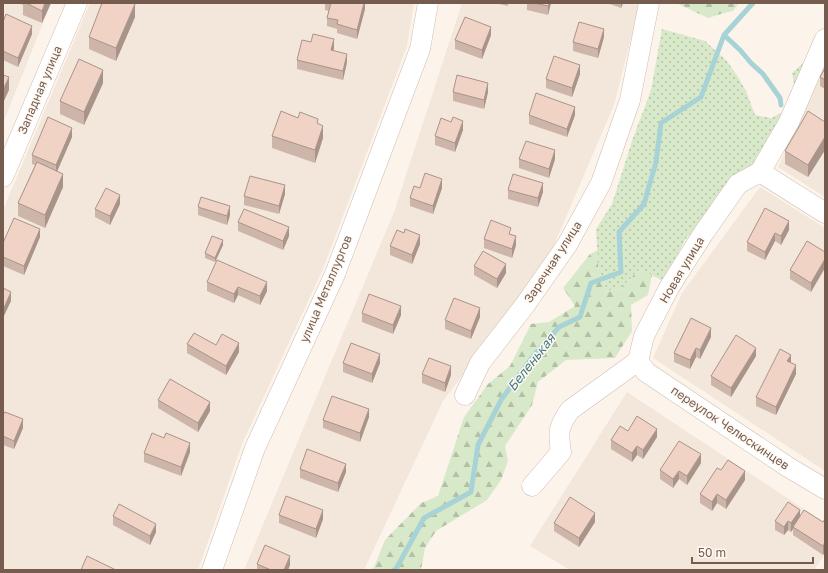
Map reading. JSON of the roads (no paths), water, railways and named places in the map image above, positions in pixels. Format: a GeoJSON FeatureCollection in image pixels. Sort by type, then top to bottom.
{"type":"FeatureCollection","features":[{"type":"Feature","properties":{"kind":"street","name":"Западная улица"},"geometry":{"type":"LineString","coordinates":[[3,177],[77,3]]}},
{"type":"Feature","properties":{"kind":"street","name":"улица Металлургов"},"geometry":{"type":"LineString","coordinates":[[212,570],[255,448],[338,266],[420,49],[428,3]]}},
{"type":"Feature","properties":{"kind":"street","name":"Заречная улица"},"geometry":{"type":"LineString","coordinates":[[465,395],[480,363],[525,305],[567,245],[601,182],[630,100],[649,3]]}},
{"type":"Feature","properties":{"kind":"street"},"geometry":{"type":"LineString","coordinates":[[825,39],[789,122],[760,172],[825,213]]}},
{"type":"Feature","properties":{"kind":"street","name":"Новая улица"},"geometry":{"type":"LineString","coordinates":[[638,361],[644,336],[670,286],[703,234],[738,184],[760,172]]}},
{"type":"Feature","properties":{"kind":"street"},"geometry":{"type":"LineString","coordinates":[[532,486],[561,452],[558,434],[562,420],[570,410],[638,361]]}},
{"type":"Feature","properties":{"kind":"street","name":"переулок Челюскинцев"},"geometry":{"type":"LineString","coordinates":[[638,361],[646,372],[788,467],[825,489]]}},
{"type":"Feature","properties":{"kind":"waterway","name":"Беленькая"},"geometry":{"type":"LineString","coordinates":[[394,570],[396,569],[424,518],[471,492],[478,445],[501,400],[531,359],[559,327],[580,317],[591,283],[621,272],[619,232],[644,204],[656,162],[661,123],[701,97],[724,35],[753,3]]}},
{"type":"Feature","properties":{"kind":"waterway"},"geometry":{"type":"LineString","coordinates":[[724,35],[763,74],[780,98],[781,105]]}}]}
